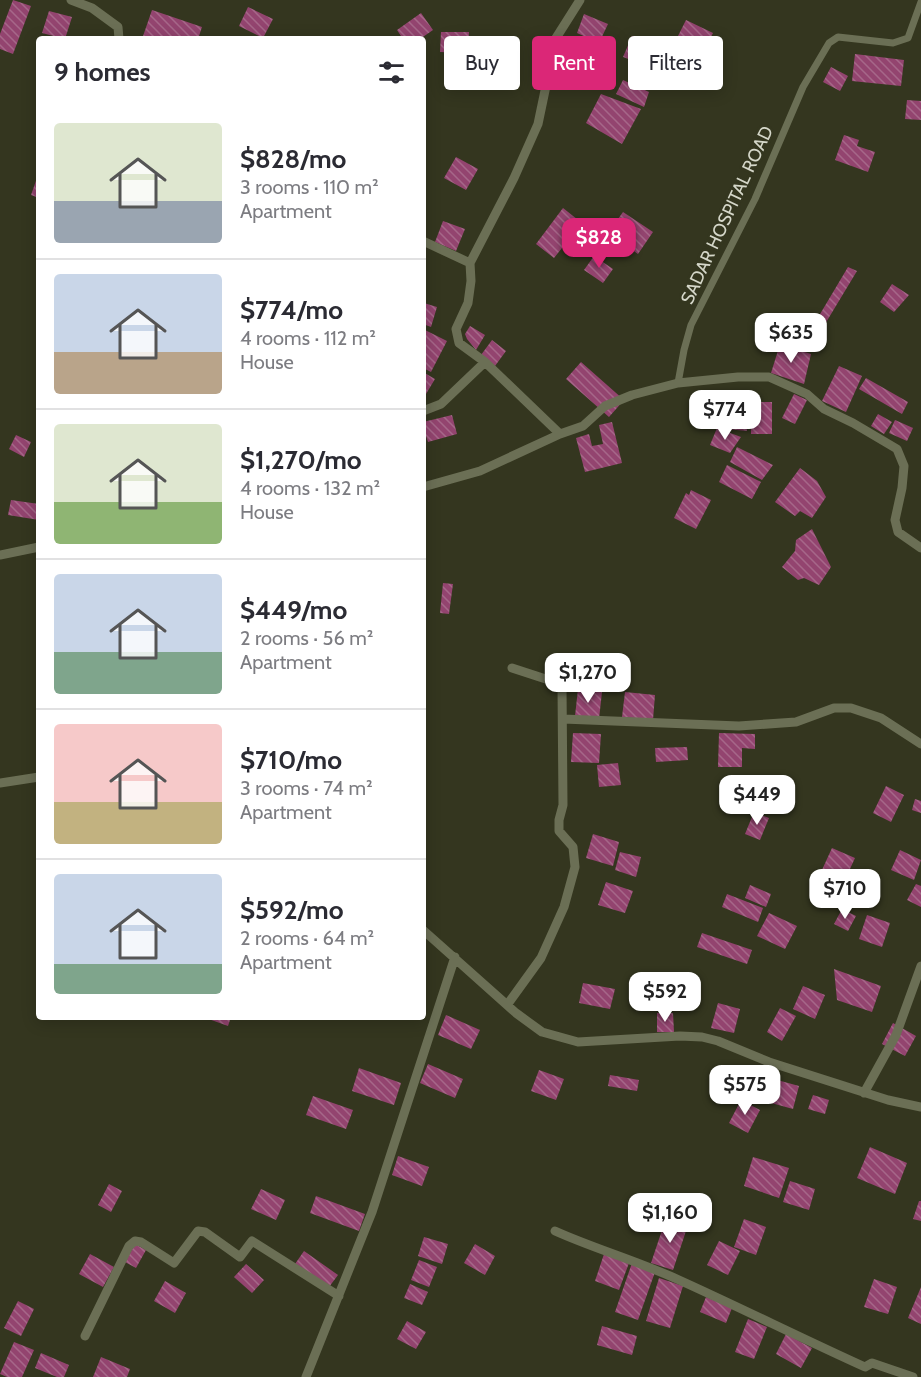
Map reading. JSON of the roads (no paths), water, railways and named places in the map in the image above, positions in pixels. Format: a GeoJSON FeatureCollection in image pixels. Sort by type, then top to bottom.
{"type":"FeatureCollection","features":[{"type":"Feature","properties":{"kind":"street"},"geometry":{"type":"LineString","coordinates":[[71,0],[92,8],[118,27],[119,36]]}},
{"type":"Feature","properties":{"kind":"street"},"geometry":{"type":"LineString","coordinates":[[560,434],[485,362],[459,343],[456,329],[468,303],[471,281],[470,262],[514,178],[538,124],[556,38],[580,0]]}},
{"type":"Feature","properties":{"kind":"street","name":"SADAR HOSPITAL ROAD"},"geometry":{"type":"LineString","coordinates":[[678,383],[691,325],[755,199],[799,95],[829,43],[838,37],[893,43],[908,38],[921,2]]}},
{"type":"Feature","properties":{"kind":"street"},"geometry":{"type":"LineString","coordinates":[[426,242],[470,262]]}},
{"type":"Feature","properties":{"kind":"street"},"geometry":{"type":"LineString","coordinates":[[426,410],[441,404],[485,362]]}},
{"type":"Feature","properties":{"kind":"street"},"geometry":{"type":"LineString","coordinates":[[426,486],[480,471],[560,434],[583,426],[605,406],[632,394],[678,383],[738,377],[770,378],[807,394],[824,409],[897,449],[904,466],[895,520],[898,532],[921,548]]}},
{"type":"Feature","properties":{"kind":"street"},"geometry":{"type":"LineString","coordinates":[[0,555],[36,548]]}},
{"type":"Feature","properties":{"kind":"street"},"geometry":{"type":"LineString","coordinates":[[507,1005],[541,958],[564,907],[575,867],[573,847],[559,831],[563,805],[562,686],[512,668]]}},
{"type":"Feature","properties":{"kind":"street"},"geometry":{"type":"LineString","coordinates":[[563,719],[739,726],[796,722],[834,708],[851,708],[881,718],[921,744]]}},
{"type":"Feature","properties":{"kind":"street"},"geometry":{"type":"LineString","coordinates":[[0,783],[36,777]]}},
{"type":"Feature","properties":{"kind":"street"},"geometry":{"type":"LineString","coordinates":[[426,933],[507,1005],[542,1032],[579,1042],[680,1036],[702,1037],[864,1093],[921,1107]]}},
{"type":"Feature","properties":{"kind":"street"},"geometry":{"type":"LineString","coordinates":[[306,1377],[372,1212],[455,957]]}},
{"type":"Feature","properties":{"kind":"street"},"geometry":{"type":"LineString","coordinates":[[864,1093],[896,1035],[921,966]]}},
{"type":"Feature","properties":{"kind":"street"},"geometry":{"type":"LineString","coordinates":[[85,1336],[129,1246],[135,1241],[141,1242],[174,1263],[198,1231],[205,1232],[240,1257],[252,1241],[339,1296]]}},
{"type":"Feature","properties":{"kind":"street"},"geometry":{"type":"LineString","coordinates":[[555,1231],[677,1279],[866,1367],[872,1363],[913,1377]]}}]}
